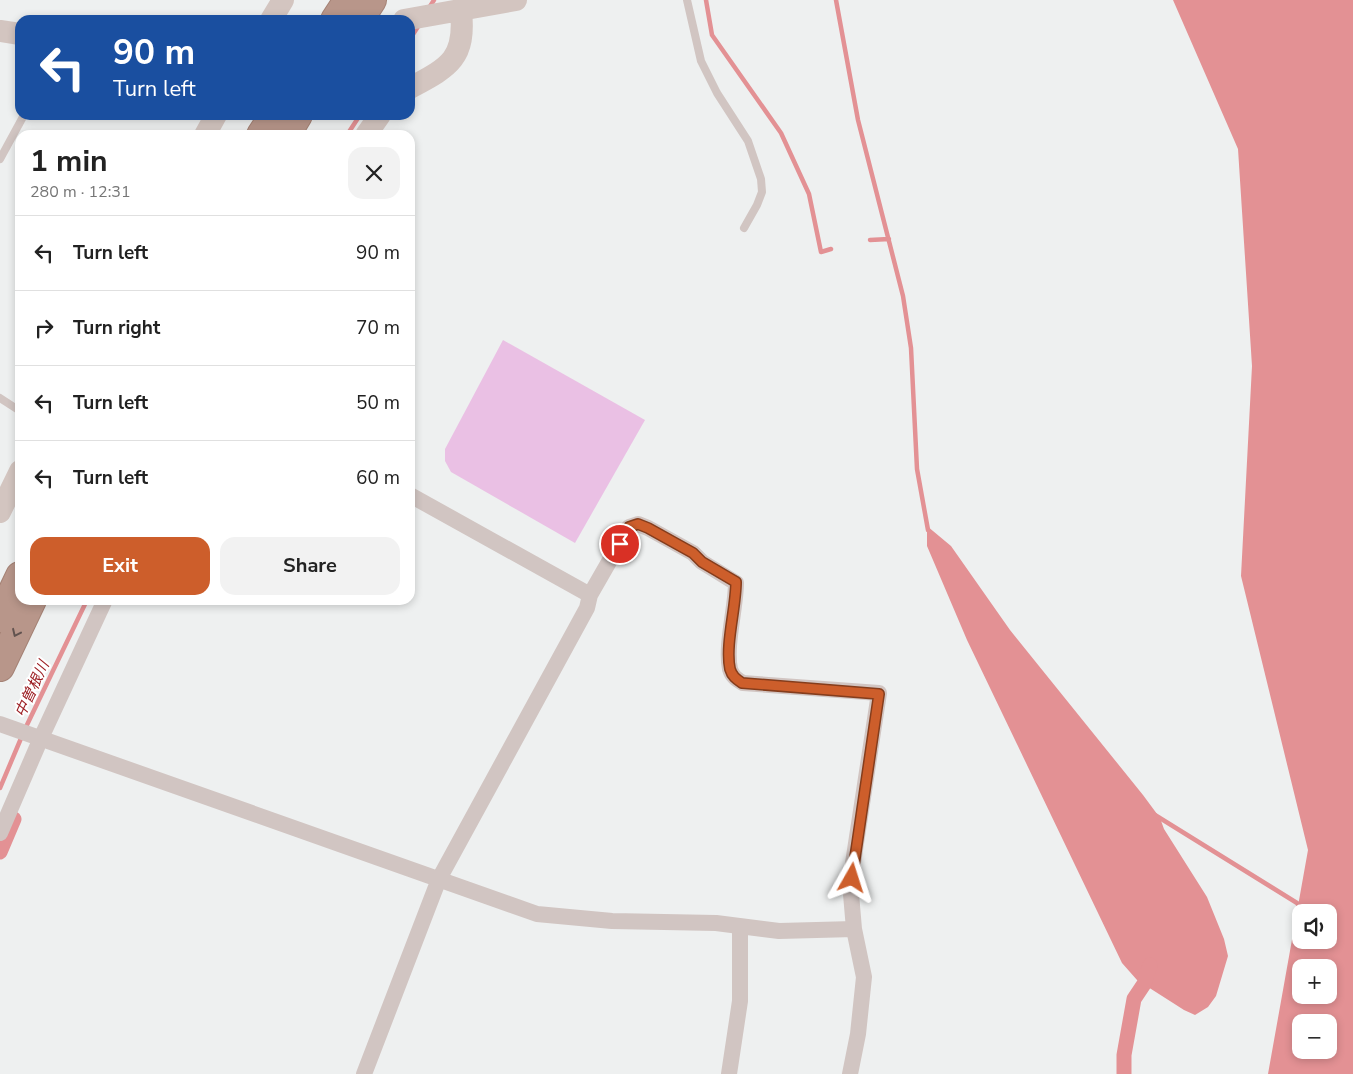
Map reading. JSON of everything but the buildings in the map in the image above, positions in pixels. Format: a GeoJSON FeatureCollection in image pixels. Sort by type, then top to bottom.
{"type":"FeatureCollection","features":[{"type":"Feature","properties":{"kind":"highway"},"geometry":{"type":"LineString","coordinates":[[338,15],[348,0]]}},
{"type":"Feature","properties":{"kind":"highway"},"geometry":{"type":"LineString","coordinates":[[362,15],[372,0]]}},
{"type":"Feature","properties":{"kind":"highway"},"geometry":{"type":"LineString","coordinates":[[0,618],[15,586]]}},
{"type":"Feature","properties":{"kind":"highway"},"geometry":{"type":"LineString","coordinates":[[0,667],[30,605]]}},
{"type":"Feature","properties":{"kind":"main road"},"geometry":{"type":"LineString","coordinates":[[274,15],[283,0]]}},
{"type":"Feature","properties":{"kind":"main road"},"geometry":{"type":"LineString","coordinates":[[415,18],[436,15],[461,5],[516,0]]}},
{"type":"Feature","properties":{"kind":"main road"},"geometry":{"type":"LineString","coordinates":[[415,85],[450,64],[458,52],[462,38],[461,5]]}},
{"type":"Feature","properties":{"kind":"main road"},"geometry":{"type":"LineString","coordinates":[[0,31],[15,33]]}},
{"type":"Feature","properties":{"kind":"main road"},"geometry":{"type":"LineString","coordinates":[[0,512],[15,482]]}},
{"type":"Feature","properties":{"kind":"street"},"geometry":{"type":"LineString","coordinates":[[415,498],[590,595]]}},
{"type":"Feature","properties":{"kind":"street"},"geometry":{"type":"LineString","coordinates":[[364,1074],[439,879],[587,608],[590,595],[629,527],[638,524],[693,553],[702,562],[736,582],[729,653],[730,669],[734,678],[742,683],[879,694],[853,863],[851,894],[854,929],[864,977],[858,1034],[850,1074]]}},
{"type":"Feature","properties":{"kind":"street"},"geometry":{"type":"LineString","coordinates":[[0,833],[38,737],[103,605]]}},
{"type":"Feature","properties":{"kind":"street"},"geometry":{"type":"LineString","coordinates":[[0,724],[537,914],[612,921],[716,923],[779,931],[854,929]]}},
{"type":"Feature","properties":{"kind":"street"},"geometry":{"type":"LineString","coordinates":[[729,1074],[740,1001],[740,927]]}},
{"type":"Feature","properties":{"kind":"lane"},"geometry":{"type":"LineString","coordinates":[[687,0],[701,61],[717,93],[748,141],[762,179],[762,192],[744,228]]}},
{"type":"Feature","properties":{"kind":"lane"},"geometry":{"type":"LineString","coordinates":[[0,159],[15,132]]}},
{"type":"Feature","properties":{"kind":"lane"},"geometry":{"type":"LineString","coordinates":[[0,398],[15,408]]}},
{"type":"Feature","properties":{"kind":"shaded area"},"geometry":{"type":"Polygon","coordinates":[[[1173,0],[1353,0],[1353,1074],[1268,1074],[1292,940],[1292,949],[1337,949],[1337,904],[1298,904],[1308,850],[1241,576],[1252,366],[1238,149],[1173,0]]]}},
{"type":"Feature","properties":{"kind":"shaded area"},"geometry":{"type":"Polygon","coordinates":[[[503,340],[645,420],[575,543],[451,472],[445,461],[445,449],[503,340]]]}},
{"type":"Feature","properties":{"kind":"shaded area"},"geometry":{"type":"Polygon","coordinates":[[[927,526],[951,546],[1010,630],[1143,795],[1160,818],[1164,829],[1207,897],[1224,939],[1228,956],[1216,996],[1208,1007],[1195,1015],[1137,980],[1122,963],[967,640],[927,546],[927,526]]]}},
{"type":"Feature","properties":{"kind":"waterway","name":"中曽根川"},"geometry":{"type":"LineString","coordinates":[[429,8],[434,0]]}},
{"type":"Feature","properties":{"kind":"waterway"},"geometry":{"type":"LineString","coordinates":[[706,0],[712,35],[781,133],[809,194],[821,252],[831,249]]}},
{"type":"Feature","properties":{"kind":"waterway"},"geometry":{"type":"LineString","coordinates":[[836,0],[858,120],[903,296],[911,348],[917,469],[928,530]]}},
{"type":"Feature","properties":{"kind":"waterway","name":"中曽根川"},"geometry":{"type":"LineString","coordinates":[[415,31],[419,25]]}},
{"type":"Feature","properties":{"kind":"waterway","name":"中曽根川"},"geometry":{"type":"LineString","coordinates":[[350,130],[357,120]]}},
{"type":"Feature","properties":{"kind":"waterway"},"geometry":{"type":"LineString","coordinates":[[870,240],[889,239]]}},
{"type":"Feature","properties":{"kind":"waterway","name":"中曽根川"},"geometry":{"type":"LineString","coordinates":[[25,729],[85,605]]}},
{"type":"Feature","properties":{"kind":"waterway","name":"中曽根川"},"geometry":{"type":"LineString","coordinates":[[0,788],[22,736]]}},
{"type":"Feature","properties":{"kind":"waterway"},"geometry":{"type":"LineString","coordinates":[[1155,815],[1298,904]]}},
{"type":"Feature","properties":{"kind":"waterway"},"geometry":{"type":"LineString","coordinates":[[0,852],[14,819]]}},
{"type":"Feature","properties":{"kind":"waterway"},"geometry":{"type":"LineString","coordinates":[[1124,1074],[1124,1055],[1134,999],[1144,984],[1150,965]]}},
{"type":"Feature","properties":{"kind":"route"},"geometry":{"type":"LineString","coordinates":[[620,544],[629,527],[638,524],[693,553],[702,562],[736,582],[729,653],[730,669],[734,678],[742,683],[829,688],[879,694],[852,878]]}}]}
